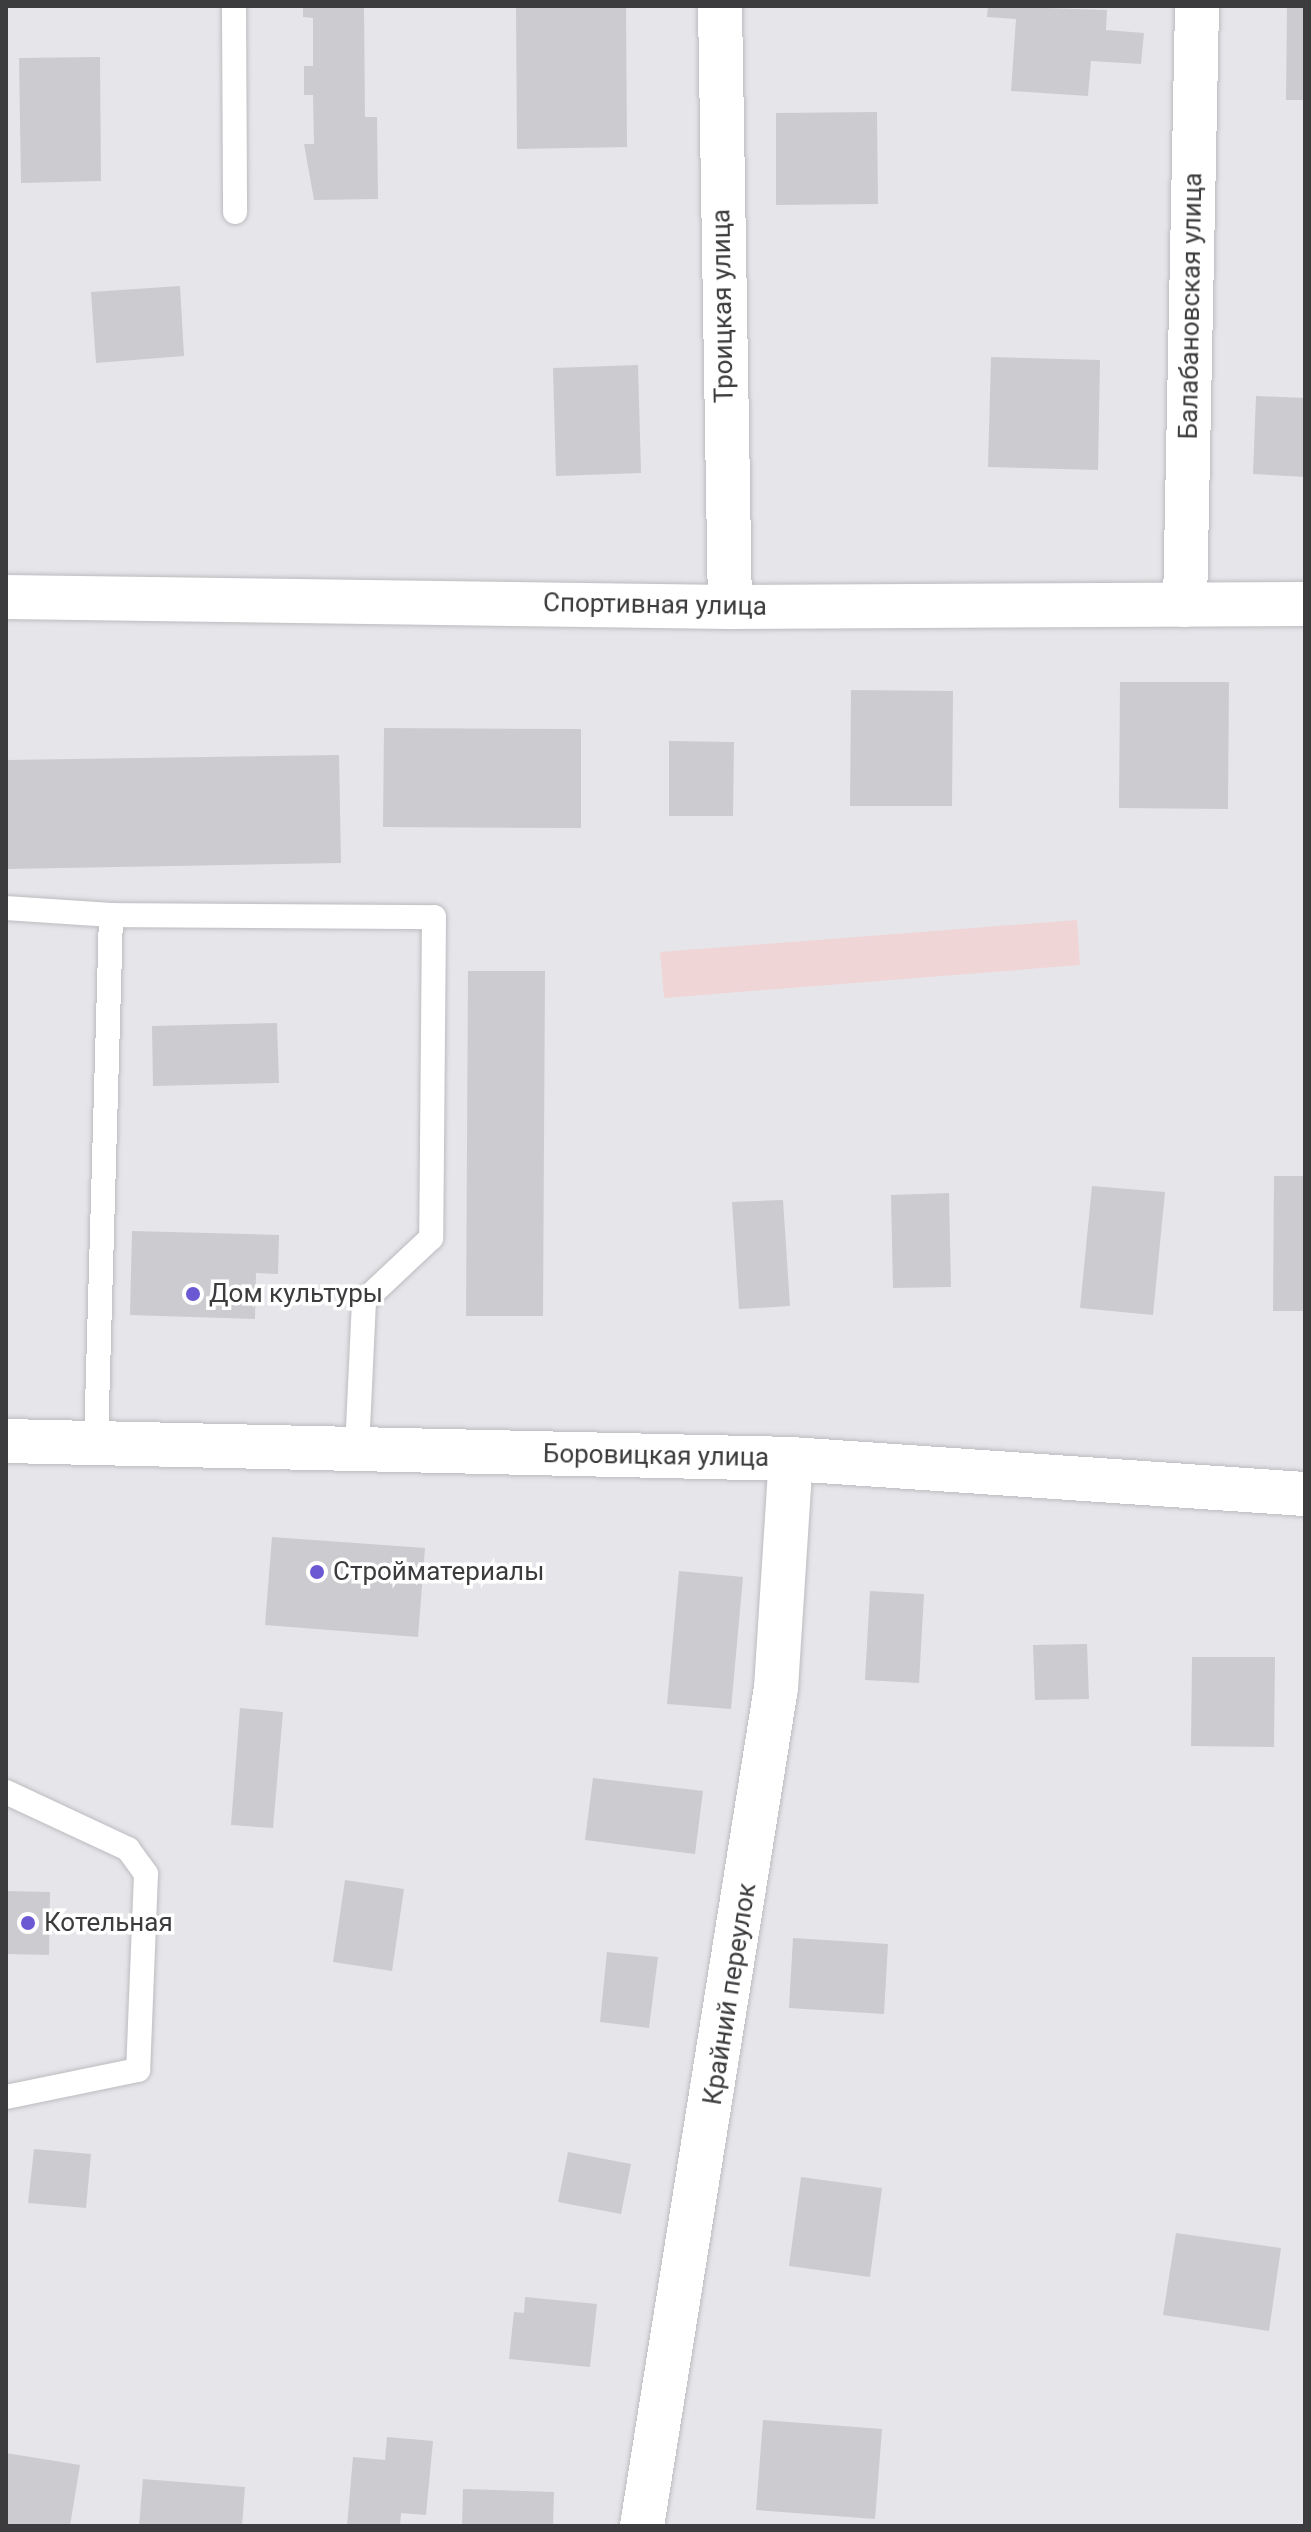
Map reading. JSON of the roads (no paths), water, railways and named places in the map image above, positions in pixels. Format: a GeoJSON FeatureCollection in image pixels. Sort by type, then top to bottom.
{"type":"FeatureCollection","features":[{"type":"Feature","properties":{"kind":"street","name":"Троицкая улица"},"geometry":{"type":"LineString","coordinates":[[720,6],[730,607]]}},
{"type":"Feature","properties":{"kind":"street","name":"Балабановская улица"},"geometry":{"type":"LineString","coordinates":[[1185,605],[1197,6]]}},
{"type":"Feature","properties":{"kind":"street","name":"Спортивная улица"},"geometry":{"type":"LineString","coordinates":[[6,597],[730,607],[1305,604]]}},
{"type":"Feature","properties":{"kind":"street","name":"Боровицкая улица"},"geometry":{"type":"LineString","coordinates":[[6,1441],[791,1459],[1305,1494]]}},
{"type":"Feature","properties":{"kind":"street","name":"Крайний переулок"},"geometry":{"type":"LineString","coordinates":[[642,2526],[776,1688],[791,1459]]}},
{"type":"Feature","properties":{"kind":"lane"},"geometry":{"type":"LineString","coordinates":[[234,6],[235,212]]}},
{"type":"Feature","properties":{"kind":"lane"},"geometry":{"type":"LineString","coordinates":[[6,908],[111,915],[434,917],[431,1238],[364,1301],[357,1449]]}},
{"type":"Feature","properties":{"kind":"lane"},"geometry":{"type":"LineString","coordinates":[[96,1443],[111,915]]}},
{"type":"Feature","properties":{"kind":"lane"},"geometry":{"type":"LineString","coordinates":[[6,1792],[128,1849],[146,1874],[138,2070],[6,2097]]}},
{"type":"Feature","properties":{"kind":"place","name":"Дом культуры"},"geometry":{"type":"Point","coordinates":[193,1294]}},
{"type":"Feature","properties":{"kind":"place","name":"Стройматериалы"},"geometry":{"type":"Point","coordinates":[317,1572]}},
{"type":"Feature","properties":{"kind":"place","name":"Котельная"},"geometry":{"type":"Point","coordinates":[28,1923]}}]}
